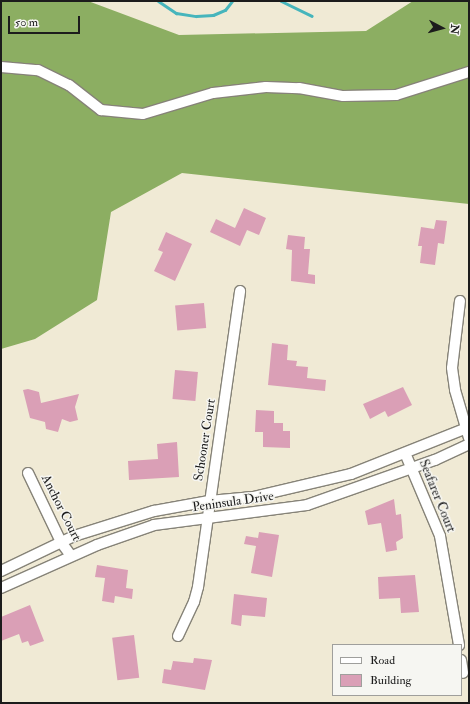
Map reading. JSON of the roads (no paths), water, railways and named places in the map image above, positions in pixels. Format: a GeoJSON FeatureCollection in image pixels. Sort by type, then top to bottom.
{"type":"FeatureCollection","features":[{"type":"Feature","properties":{"kind":"street"},"geometry":{"type":"LineString","coordinates":[[1,67],[38,70],[68,85],[102,110],[143,114],[214,94],[266,87],[299,88],[343,96],[396,95],[469,72]]}},
{"type":"Feature","properties":{"kind":"street","name":"Schooner Court"},"geometry":{"type":"LineString","coordinates":[[178,636],[194,602],[240,291]]}},
{"type":"Feature","properties":{"kind":"street"},"geometry":{"type":"LineString","coordinates":[[460,301],[452,368],[455,390],[469,438]]}},
{"type":"Feature","properties":{"kind":"street","name":"Peninsula Drive"},"geometry":{"type":"LineString","coordinates":[[1,571],[74,536],[154,511],[209,501],[253,497],[314,484],[351,474],[467,427]]}},
{"type":"Feature","properties":{"kind":"street","name":"Peninsula Drive"},"geometry":{"type":"LineString","coordinates":[[1,588],[71,556],[154,525],[182,523],[207,517],[307,505],[412,468],[469,444]]}},
{"type":"Feature","properties":{"kind":"street","name":"Seafarer Court"},"geometry":{"type":"LineString","coordinates":[[405,452],[440,536],[459,644]]}},
{"type":"Feature","properties":{"kind":"street","name":"Anchor Court"},"geometry":{"type":"LineString","coordinates":[[28,473],[61,542],[71,556]]}},
{"type":"Feature","properties":{"kind":"street"},"geometry":{"type":"LineString","coordinates":[[462,666],[463,673]]}},
{"type":"Feature","properties":{"kind":"waterway"},"geometry":{"type":"LineString","coordinates":[[158,1],[176,13],[196,16],[213,15],[225,10],[232,1]]}},
{"type":"Feature","properties":{"kind":"waterway"},"geometry":{"type":"LineString","coordinates":[[281,1],[312,16]]}}]}
